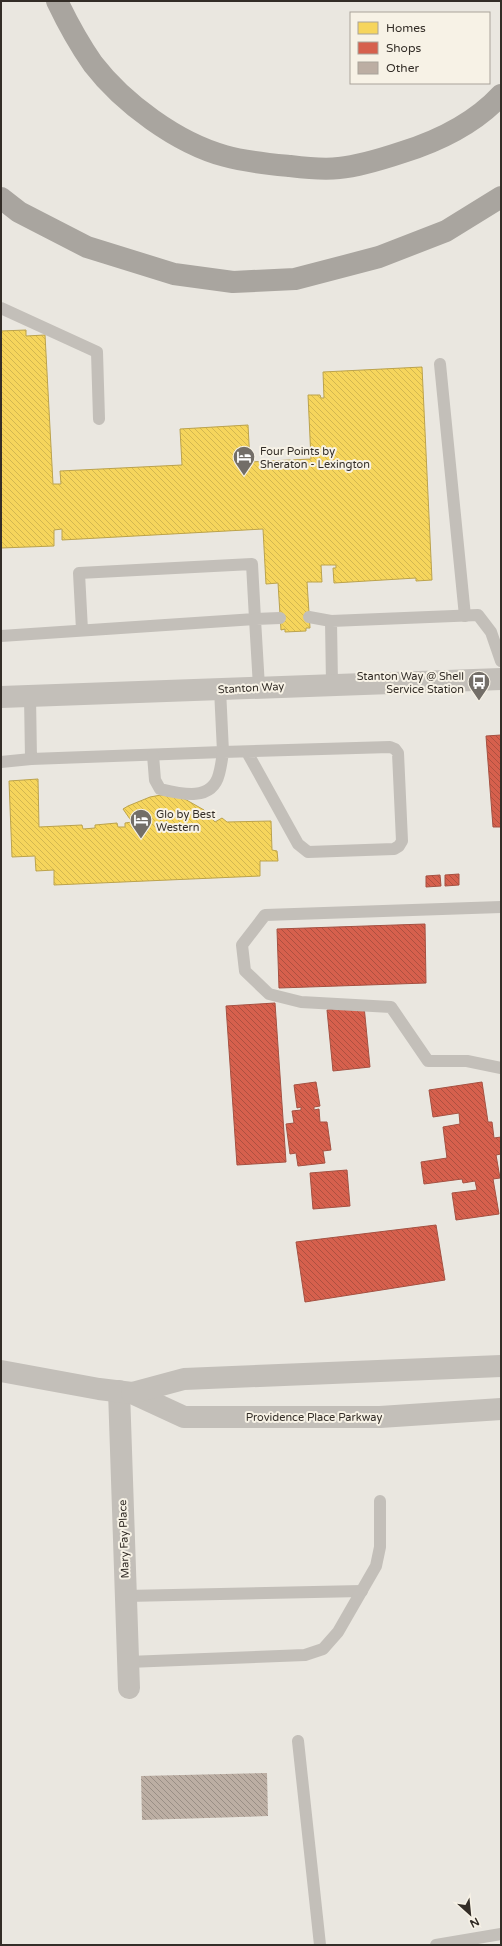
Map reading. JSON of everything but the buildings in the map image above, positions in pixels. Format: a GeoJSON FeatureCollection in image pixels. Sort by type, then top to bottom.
{"type":"FeatureCollection","features":[{"type":"Feature","properties":{"kind":"highway"},"geometry":{"type":"LineString","coordinates":[[57,1],[94,64],[128,100],[187,141],[224,156],[260,163],[338,169],[383,159],[426,145],[464,125],[501,95]]}},
{"type":"Feature","properties":{"kind":"highway"},"geometry":{"type":"LineString","coordinates":[[1,198],[19,212],[87,247],[174,274],[233,282],[295,279],[379,257],[446,231],[501,197]]}},
{"type":"Feature","properties":{"kind":"street","name":"Stanton Way"},"geometry":{"type":"LineString","coordinates":[[1,697],[501,679]]}},
{"type":"Feature","properties":{"kind":"street","name":"Providence Place Parkway"},"geometry":{"type":"LineString","coordinates":[[126,1392],[184,1379],[501,1366]]}},
{"type":"Feature","properties":{"kind":"street","name":"Providence Place Parkway"},"geometry":{"type":"LineString","coordinates":[[1,1371],[126,1392],[184,1418],[380,1417],[501,1409]]}},
{"type":"Feature","properties":{"kind":"street","name":"Mary Fay Place"},"geometry":{"type":"LineString","coordinates":[[126,1392],[126,1596],[129,1688]]}},
{"type":"Feature","properties":{"kind":"lane"},"geometry":{"type":"LineString","coordinates":[[1,308],[97,352],[99,419]]}},
{"type":"Feature","properties":{"kind":"lane"},"geometry":{"type":"LineString","coordinates":[[440,364],[465,616]]}},
{"type":"Feature","properties":{"kind":"lane"},"geometry":{"type":"LineString","coordinates":[[82,630],[79,573],[252,564],[259,687]]}},
{"type":"Feature","properties":{"kind":"lane"},"geometry":{"type":"LineString","coordinates":[[309,617],[331,621],[478,615],[491,632],[501,661]]}},
{"type":"Feature","properties":{"kind":"lane"},"geometry":{"type":"LineString","coordinates":[[1,636],[280,618]]}},
{"type":"Feature","properties":{"kind":"lane"},"geometry":{"type":"LineString","coordinates":[[331,621],[332,684]]}},
{"type":"Feature","properties":{"kind":"lane"},"geometry":{"type":"LineString","coordinates":[[153,755],[155,780],[160,789],[178,794],[195,795],[210,788],[219,776],[223,752],[220,689]]}},
{"type":"Feature","properties":{"kind":"lane"},"geometry":{"type":"LineString","coordinates":[[30,696],[31,759]]}},
{"type":"Feature","properties":{"kind":"lane"},"geometry":{"type":"LineString","coordinates":[[1,762],[31,759],[390,747],[395,748],[398,753],[402,841],[399,846],[394,849],[308,852],[298,844],[247,752]]}},
{"type":"Feature","properties":{"kind":"lane"},"geometry":{"type":"LineString","coordinates":[[501,907],[265,916],[242,945],[245,971],[269,994],[301,1002],[391,1007],[428,1061],[467,1061],[501,1068]]}},
{"type":"Feature","properties":{"kind":"lane"},"geometry":{"type":"LineString","coordinates":[[128,1662],[305,1655],[323,1649],[338,1632],[376,1566],[380,1546],[380,1501]]}},
{"type":"Feature","properties":{"kind":"lane"},"geometry":{"type":"LineString","coordinates":[[126,1596],[362,1591]]}},
{"type":"Feature","properties":{"kind":"lane"},"geometry":{"type":"LineString","coordinates":[[298,1741],[320,1945]]}},
{"type":"Feature","properties":{"kind":"lane"},"geometry":{"type":"LineString","coordinates":[[436,1945],[501,1934]]}},
{"type":"Feature","properties":{"kind":"place","name":"Four Points by Sheraton - Lexington"},"geometry":{"type":"Point","coordinates":[244,476]}},
{"type":"Feature","properties":{"kind":"place","name":"Stanton Way @ Shell Service Station"},"geometry":{"type":"Point","coordinates":[479,702]}},
{"type":"Feature","properties":{"kind":"place","name":"Glo by Best Western"},"geometry":{"type":"Point","coordinates":[141,840]}}]}
